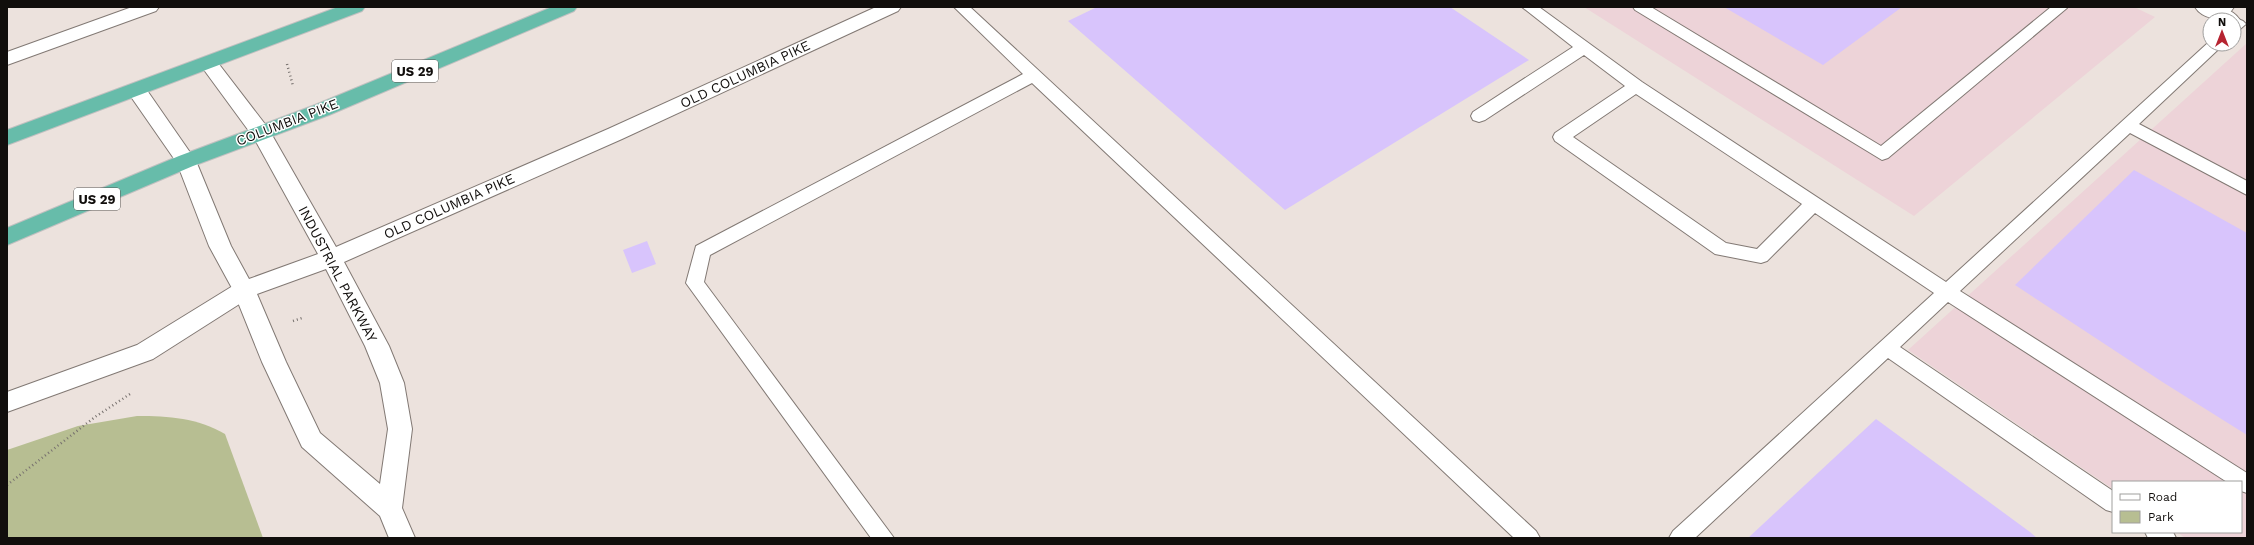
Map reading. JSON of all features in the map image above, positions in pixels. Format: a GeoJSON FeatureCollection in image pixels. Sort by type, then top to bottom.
{"type":"FeatureCollection","features":[{"type":"Feature","properties":{"kind":"highway"},"geometry":{"type":"LineString","coordinates":[[7,138],[137,91],[356,7]]}},
{"type":"Feature","properties":{"kind":"highway","name":"COLUMBIA PIKE"},"geometry":{"type":"LineString","coordinates":[[7,237],[186,160],[322,110],[568,7]]}},
{"type":"Feature","properties":{"kind":"street"},"geometry":{"type":"LineString","coordinates":[[7,59],[150,7]]}},
{"type":"Feature","properties":{"kind":"street","name":"OLD COLUMBIA PIKE"},"geometry":{"type":"LineString","coordinates":[[7,402],[22,398],[145,352],[244,290],[332,258],[615,134],[892,7]]}},
{"type":"Feature","properties":{"kind":"street","name":"INDUSTRIAL PARKWAY"},"geometry":{"type":"LineString","coordinates":[[208,63],[261,132],[332,258],[377,346],[392,383],[400,429],[389,508]]}},
{"type":"Feature","properties":{"kind":"street"},"geometry":{"type":"LineString","coordinates":[[137,91],[186,160],[220,246],[244,290],[274,362],[311,440],[389,508],[402,538]]}},
{"type":"Feature","properties":{"kind":"lane"},"geometry":{"type":"LineString","coordinates":[[961,7],[1529,538]]}},
{"type":"Feature","properties":{"kind":"lane"},"geometry":{"type":"LineString","coordinates":[[1529,7],[1636,86],[1813,204],[1947,292],[2247,484]]}},
{"type":"Feature","properties":{"kind":"lane"},"geometry":{"type":"LineString","coordinates":[[1640,7],[1882,154],[2060,8],[2058,7]]}},
{"type":"Feature","properties":{"kind":"lane"},"geometry":{"type":"LineString","coordinates":[[1479,116],[1585,47]]}},
{"type":"Feature","properties":{"kind":"lane"},"geometry":{"type":"LineString","coordinates":[[1680,538],[2207,52]]}},
{"type":"Feature","properties":{"kind":"lane"},"geometry":{"type":"LineString","coordinates":[[883,538],[695,283],[702,251],[1034,75]]}},
{"type":"Feature","properties":{"kind":"lane"},"geometry":{"type":"LineString","coordinates":[[1636,86],[1561,137],[1721,249],[1761,256],[1813,204]]}},
{"type":"Feature","properties":{"kind":"lane"},"geometry":{"type":"LineString","coordinates":[[2128,125],[2247,189]]}},
{"type":"Feature","properties":{"kind":"lane"},"geometry":{"type":"LineString","coordinates":[[1887,348],[2112,501]]}},
{"type":"Feature","properties":{"kind":"path"},"geometry":{"type":"LineString","coordinates":[[285,60],[293,86]]}},
{"type":"Feature","properties":{"kind":"path"},"geometry":{"type":"LineString","coordinates":[[7,485],[95,416],[130,393]]}},
{"type":"Feature","properties":{"kind":"shaded area"},"geometry":{"type":"Polygon","coordinates":[[[1584,7],[2134,7],[2155,17],[1914,216],[1584,7]]]}},
{"type":"Feature","properties":{"kind":"shaded area"},"geometry":{"type":"Polygon","coordinates":[[[2247,43],[2247,538],[2185,538],[2178,533],[2242,533],[2242,481],[2112,481],[2112,488],[1908,350],[2237,52],[2242,52],[2242,48],[2247,43]]]}},
{"type":"Feature","properties":{"kind":"green space"},"geometry":{"type":"Polygon","coordinates":[[[137,416],[172,417],[194,421],[225,434],[263,538],[7,538],[7,450],[78,426],[137,416]]]}},
{"type":"Feature","properties":{"kind":"building"},"geometry":{"type":"Polygon","coordinates":[[[1097,7],[1450,7],[1529,60],[1285,210],[1068,21],[1097,7]]]}},
{"type":"Feature","properties":{"kind":"building"},"geometry":{"type":"Polygon","coordinates":[[[1724,7],[1902,7],[1823,65],[1724,7]]]}},
{"type":"Feature","properties":{"kind":"building"},"geometry":{"type":"Polygon","coordinates":[[[2134,170],[2247,233],[2247,435],[2164,383],[2015,285],[2134,170]]]}},
{"type":"Feature","properties":{"kind":"building"},"geometry":{"type":"Polygon","coordinates":[[[647,241],[656,264],[632,273],[623,250],[647,241]]]}},
{"type":"Feature","properties":{"kind":"building"},"geometry":{"type":"Polygon","coordinates":[[[1876,419],[2030,532],[2037,538],[1748,538],[1876,419]]]}}]}
